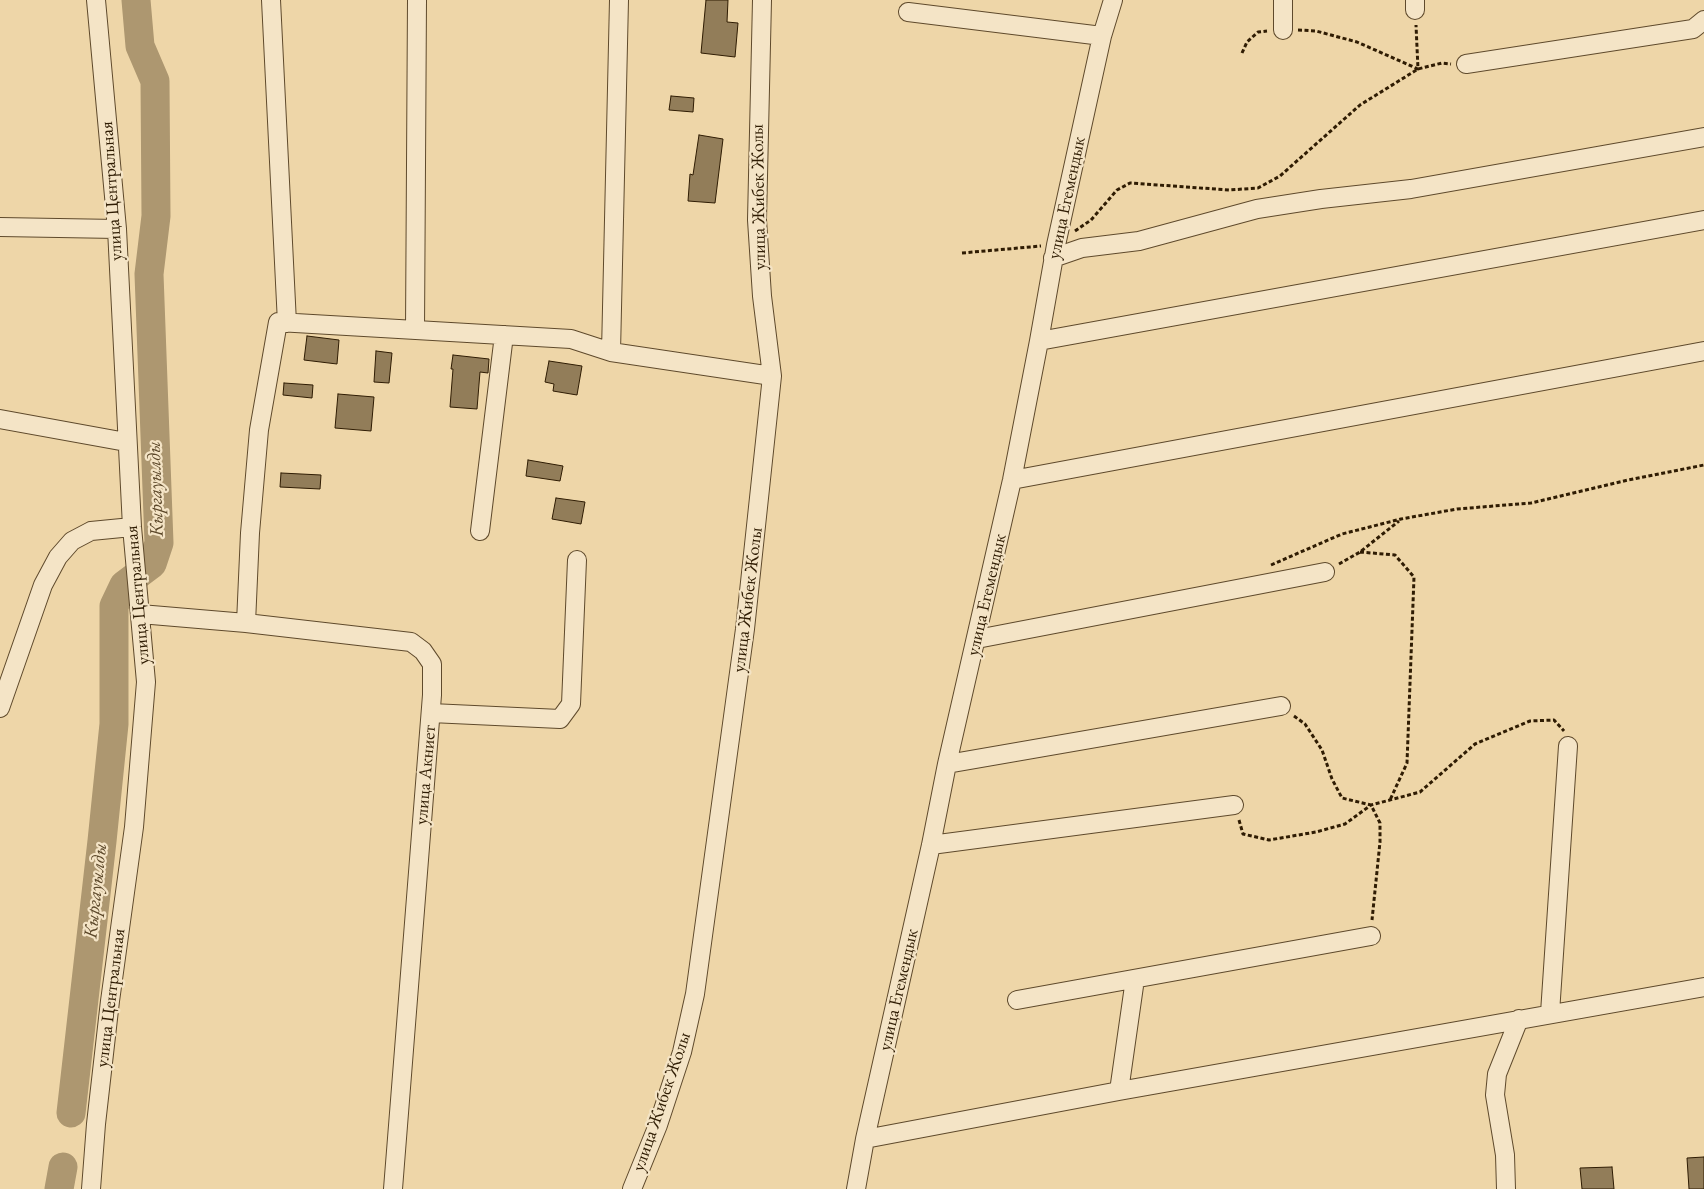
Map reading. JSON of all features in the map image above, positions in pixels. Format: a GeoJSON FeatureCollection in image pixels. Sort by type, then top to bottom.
{"type":"FeatureCollection","features":[{"type":"Feature","properties":{"kind":"street","name":"улица Центральная"},"geometry":{"type":"LineString","coordinates":[[91,1189],[96,1124],[134,826],[146,682],[126,442],[116,229],[96,0]]}},
{"type":"Feature","properties":{"kind":"street"},"geometry":{"type":"LineString","coordinates":[[271,0],[287,323]]}},
{"type":"Feature","properties":{"kind":"street"},"geometry":{"type":"LineString","coordinates":[[415,330],[416,0]]}},
{"type":"Feature","properties":{"kind":"street"},"geometry":{"type":"LineString","coordinates":[[611,352],[619,0]]}},
{"type":"Feature","properties":{"kind":"street","name":"улица Жибек Жолы"},"geometry":{"type":"LineString","coordinates":[[632,1189],[658,1125],[682,1052],[695,994],[746,629],[772,376],[762,296],[757,220],[762,0]]}},
{"type":"Feature","properties":{"kind":"street","name":"улица Егемендык"},"geometry":{"type":"LineString","coordinates":[[856,1189],[865,1139],[931,845],[947,764],[1012,480],[1054,252],[1102,36],[1113,0]]}},
{"type":"Feature","properties":{"kind":"street"},"geometry":{"type":"LineString","coordinates":[[1283,0],[1283,30]]}},
{"type":"Feature","properties":{"kind":"street"},"geometry":{"type":"LineString","coordinates":[[908,12],[1102,36]]}},
{"type":"Feature","properties":{"kind":"street"},"geometry":{"type":"LineString","coordinates":[[1466,64],[1692,29],[1704,20]]}},
{"type":"Feature","properties":{"kind":"street"},"geometry":{"type":"LineString","coordinates":[[1054,252],[1139,241],[1257,209],[1320,199],[1411,189],[1704,137]]}},
{"type":"Feature","properties":{"kind":"street"},"geometry":{"type":"LineString","coordinates":[[1039,341],[1704,220]]}},
{"type":"Feature","properties":{"kind":"street"},"geometry":{"type":"LineString","coordinates":[[0,227],[116,229]]}},
{"type":"Feature","properties":{"kind":"street"},"geometry":{"type":"LineString","coordinates":[[246,623],[250,533],[259,430],[278,322],[571,339],[611,352],[772,376]]}},
{"type":"Feature","properties":{"kind":"street"},"geometry":{"type":"LineString","coordinates":[[480,531],[504,335]]}},
{"type":"Feature","properties":{"kind":"street"},"geometry":{"type":"LineString","coordinates":[[1012,480],[1704,351]]}},
{"type":"Feature","properties":{"kind":"street"},"geometry":{"type":"LineString","coordinates":[[0,419],[126,442]]}},
{"type":"Feature","properties":{"kind":"street"},"geometry":{"type":"LineString","coordinates":[[0,708],[43,586],[58,557],[72,541],[91,531],[132,527]]}},
{"type":"Feature","properties":{"kind":"street"},"geometry":{"type":"LineString","coordinates":[[431,713],[560,719],[571,704],[577,560]]}},
{"type":"Feature","properties":{"kind":"street"},"geometry":{"type":"LineString","coordinates":[[977,639],[1325,572]]}},
{"type":"Feature","properties":{"kind":"street","name":"улица Акниет"},"geometry":{"type":"LineString","coordinates":[[140,614],[246,623],[411,642],[424,651],[432,664],[431,713],[393,1189]]}},
{"type":"Feature","properties":{"kind":"street"},"geometry":{"type":"LineString","coordinates":[[947,764],[1282,706]]}},
{"type":"Feature","properties":{"kind":"street"},"geometry":{"type":"LineString","coordinates":[[1550,1013],[1568,746]]}},
{"type":"Feature","properties":{"kind":"street"},"geometry":{"type":"LineString","coordinates":[[931,845],[1234,806]]}},
{"type":"Feature","properties":{"kind":"street"},"geometry":{"type":"LineString","coordinates":[[1017,1000],[1370,936]]}},
{"type":"Feature","properties":{"kind":"street"},"geometry":{"type":"LineString","coordinates":[[1119,1091],[1135,979]]}},
{"type":"Feature","properties":{"kind":"street"},"geometry":{"type":"LineString","coordinates":[[865,1139],[1119,1091],[1704,987]]}},
{"type":"Feature","properties":{"kind":"street"},"geometry":{"type":"LineString","coordinates":[[1506,1189],[1505,1154],[1495,1095],[1497,1074],[1519,1019]]}},
{"type":"Feature","properties":{"kind":"path"},"geometry":{"type":"LineString","coordinates":[[1415,5],[1418,69]]}},
{"type":"Feature","properties":{"kind":"path"},"geometry":{"type":"LineString","coordinates":[[1242,53],[1247,42],[1258,32],[1316,30],[1357,42],[1418,69]]}},
{"type":"Feature","properties":{"kind":"path"},"geometry":{"type":"LineString","coordinates":[[962,253],[1054,252],[1091,220],[1117,190],[1130,183],[1229,190],[1258,188],[1280,176],[1360,105],[1418,69],[1442,63],[1466,64]]}},
{"type":"Feature","properties":{"kind":"path"},"geometry":{"type":"LineString","coordinates":[[1267,566],[1342,534],[1401,519],[1458,509],[1531,503],[1628,480],[1704,465]]}},
{"type":"Feature","properties":{"kind":"path"},"geometry":{"type":"LineString","coordinates":[[1325,572],[1360,552],[1401,519]]}},
{"type":"Feature","properties":{"kind":"path"},"geometry":{"type":"LineString","coordinates":[[1360,552],[1395,555],[1414,577],[1407,763],[1390,800]]}},
{"type":"Feature","properties":{"kind":"path"},"geometry":{"type":"LineString","coordinates":[[1282,706],[1304,724],[1322,750],[1332,779],[1342,798],[1370,806],[1380,823],[1380,842],[1370,936]]}},
{"type":"Feature","properties":{"kind":"path"},"geometry":{"type":"LineString","coordinates":[[1234,806],[1243,834],[1269,840],[1316,832],[1345,824],[1370,806],[1420,792],[1475,744],[1530,721],[1554,720],[1564,731],[1568,746]]}},
{"type":"Feature","properties":{"kind":"building"},"geometry":{"type":"Polygon","coordinates":[[[706,0],[728,0],[727,22],[738,23],[735,57],[701,53],[706,0]]]}},
{"type":"Feature","properties":{"kind":"building"},"geometry":{"type":"Polygon","coordinates":[[[671,96],[694,98],[693,112],[669,110],[671,96]]]}},
{"type":"Feature","properties":{"kind":"building"},"geometry":{"type":"Polygon","coordinates":[[[699,135],[723,139],[715,203],[688,201],[690,174],[693,175],[699,135]]]}},
{"type":"Feature","properties":{"kind":"building"},"geometry":{"type":"Polygon","coordinates":[[[307,336],[339,340],[337,364],[304,360],[307,336]]]}},
{"type":"Feature","properties":{"kind":"building"},"geometry":{"type":"Polygon","coordinates":[[[376,351],[392,353],[389,383],[374,382],[376,351]]]}},
{"type":"Feature","properties":{"kind":"building"},"geometry":{"type":"Polygon","coordinates":[[[453,355],[489,359],[488,373],[480,372],[477,409],[450,407],[453,355]]]}},
{"type":"Feature","properties":{"kind":"building"},"geometry":{"type":"Polygon","coordinates":[[[549,361],[582,366],[577,395],[553,391],[554,384],[545,382],[549,361]]]}},
{"type":"Feature","properties":{"kind":"building"},"geometry":{"type":"Polygon","coordinates":[[[284,383],[313,385],[312,398],[283,395],[284,383]]]}},
{"type":"Feature","properties":{"kind":"building"},"geometry":{"type":"Polygon","coordinates":[[[338,394],[374,397],[371,431],[335,428],[338,394]]]}},
{"type":"Feature","properties":{"kind":"building"},"geometry":{"type":"Polygon","coordinates":[[[528,460],[563,466],[560,481],[526,476],[528,460]]]}},
{"type":"Feature","properties":{"kind":"building"},"geometry":{"type":"Polygon","coordinates":[[[281,473],[321,475],[320,489],[280,487],[281,473]]]}},
{"type":"Feature","properties":{"kind":"building"},"geometry":{"type":"Polygon","coordinates":[[[556,498],[585,502],[581,524],[552,519],[556,498]]]}},
{"type":"Feature","properties":{"kind":"building"},"geometry":{"type":"Polygon","coordinates":[[[1704,1157],[1704,1189],[1689,1189],[1687,1158],[1704,1157]]]}},
{"type":"Feature","properties":{"kind":"building"},"geometry":{"type":"Polygon","coordinates":[[[1612,1167],[1614,1189],[1582,1189],[1580,1168],[1612,1167]]]}},
{"type":"Feature","properties":{"kind":"waterway","name":"Кыргауылды"},"geometry":{"type":"LineString","coordinates":[[71,1113],[114,724],[114,606],[124,585],[152,564],[159,543],[149,274],[156,216],[155,81],[140,46],[136,0]]}},
{"type":"Feature","properties":{"kind":"waterway"},"geometry":{"type":"LineString","coordinates":[[59,1189],[63,1167]]}}]}
